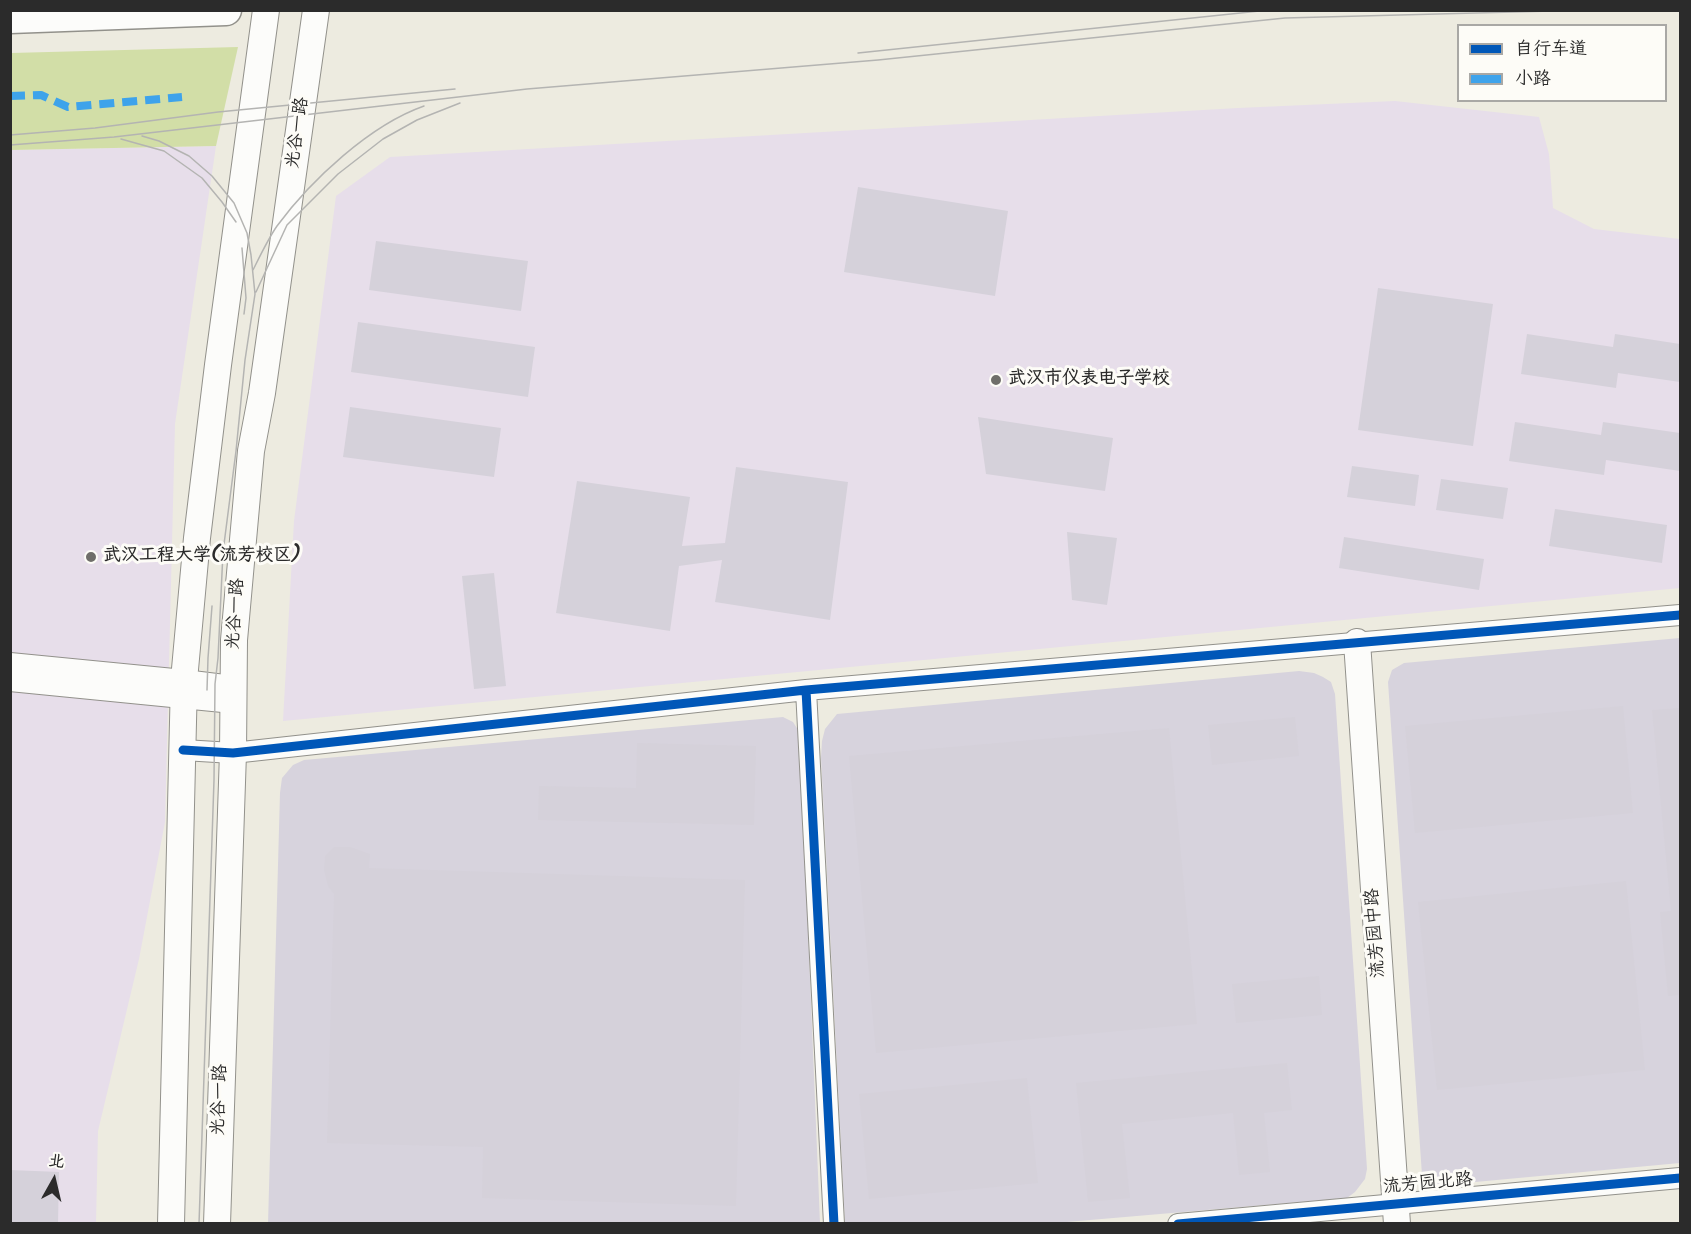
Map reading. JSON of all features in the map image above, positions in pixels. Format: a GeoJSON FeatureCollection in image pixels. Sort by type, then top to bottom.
{"type":"FeatureCollection","features":[{"type":"Feature","properties":{"kind":"highway"},"geometry":{"type":"LineString","coordinates":[[10,18],[226,10]]}},
{"type":"Feature","properties":{"kind":"main road"},"geometry":{"type":"LineString","coordinates":[[171,1224],[184,690],[197,538],[266,10]]}},
{"type":"Feature","properties":{"kind":"main road","name":"光谷一路"},"geometry":{"type":"LineString","coordinates":[[217,1224],[236,618],[251,451],[262,393],[316,10]]}},
{"type":"Feature","properties":{"kind":"main road","name":"流芳园中路"},"geometry":{"type":"LineString","coordinates":[[1357,642],[1396,1214]]}},
{"type":"Feature","properties":{"kind":"street"},"geometry":{"type":"LineString","coordinates":[[183,750],[233,753],[806,690],[1680,615]]}},
{"type":"Feature","properties":{"kind":"street"},"geometry":{"type":"LineString","coordinates":[[10,663],[184,690]]}},
{"type":"Feature","properties":{"kind":"street"},"geometry":{"type":"LineString","coordinates":[[10,681],[184,690],[233,695]]}},
{"type":"Feature","properties":{"kind":"street"},"geometry":{"type":"LineString","coordinates":[[806,690],[834,1224]]}},
{"type":"Feature","properties":{"kind":"street","name":"流芳园北路"},"geometry":{"type":"LineString","coordinates":[[1178,1224],[1396,1214],[1680,1178]]}},
{"type":"Feature","properties":{"kind":"shaded area","name":"武汉市仪表电子学校"},"geometry":{"type":"Polygon","coordinates":[[[1395,101],[1539,117],[1549,154],[1553,208],[1594,229],[1680,239],[1680,588],[283,721],[294,521],[336,196],[390,157],[1395,101]]]}},
{"type":"Feature","properties":{"kind":"shaded area","name":"武汉工程大学(流芳校区)"},"geometry":{"type":"Polygon","coordinates":[[[216,146],[175,424],[165,822],[139,959],[98,1131],[96,1223],[11,1223],[10,150],[216,146]]]}},
{"type":"Feature","properties":{"kind":"shaded area"},"geometry":{"type":"Polygon","coordinates":[[[1680,638],[1680,1163],[1432,1186],[1424,1182],[1422,1175],[1388,682],[1392,670],[1404,663],[1680,638]]]}},
{"type":"Feature","properties":{"kind":"shaded area"},"geometry":{"type":"Polygon","coordinates":[[[1299,671],[1314,673],[1331,682],[1335,694],[1367,1169],[1365,1179],[1355,1192],[1347,1198],[1055,1223],[845,1223],[821,758],[825,729],[837,714],[1299,671]]]}},
{"type":"Feature","properties":{"kind":"shaded area"},"geometry":{"type":"Polygon","coordinates":[[[783,717],[793,722],[800,733],[820,1223],[268,1224],[280,793],[282,778],[293,765],[304,760],[783,717]]]}},
{"type":"Feature","properties":{"kind":"green space"},"geometry":{"type":"Polygon","coordinates":[[[238,47],[216,146],[11,150],[11,53],[238,47]]]}},
{"type":"Feature","properties":{"kind":"building"},"geometry":{"type":"Polygon","coordinates":[[[858,187],[1008,211],[995,296],[844,272],[858,187]]]}},
{"type":"Feature","properties":{"kind":"building"},"geometry":{"type":"Polygon","coordinates":[[[376,241],[528,261],[521,311],[369,290],[376,241]]]}},
{"type":"Feature","properties":{"kind":"building"},"geometry":{"type":"Polygon","coordinates":[[[1378,288],[1493,304],[1473,446],[1358,430],[1378,288]]]}},
{"type":"Feature","properties":{"kind":"building"},"geometry":{"type":"Polygon","coordinates":[[[358,322],[535,347],[528,397],[351,372],[358,322]]]}},
{"type":"Feature","properties":{"kind":"building"},"geometry":{"type":"Polygon","coordinates":[[[1527,334],[1613,347],[1615,334],[1680,344],[1680,382],[1618,373],[1616,388],[1521,374],[1527,334]]]}},
{"type":"Feature","properties":{"kind":"building"},"geometry":{"type":"Polygon","coordinates":[[[350,407],[501,428],[494,477],[343,457],[350,407]]]}},
{"type":"Feature","properties":{"kind":"building"},"geometry":{"type":"Polygon","coordinates":[[[978,417],[1113,438],[1105,491],[986,474],[978,417]]]}},
{"type":"Feature","properties":{"kind":"building"},"geometry":{"type":"Polygon","coordinates":[[[1515,422],[1601,435],[1603,422],[1680,433],[1680,471],[1606,460],[1604,475],[1509,461],[1515,422]]]}},
{"type":"Feature","properties":{"kind":"building"},"geometry":{"type":"Polygon","coordinates":[[[1352,466],[1419,475],[1415,506],[1347,497],[1352,466]]]}},
{"type":"Feature","properties":{"kind":"building"},"geometry":{"type":"Polygon","coordinates":[[[736,467],[848,482],[830,620],[715,602],[722,560],[679,566],[670,631],[556,613],[577,481],[690,497],[682,546],[725,543],[736,467]]]}},
{"type":"Feature","properties":{"kind":"building"},"geometry":{"type":"Polygon","coordinates":[[[1441,479],[1508,488],[1503,519],[1436,510],[1441,479]]]}},
{"type":"Feature","properties":{"kind":"building"},"geometry":{"type":"Polygon","coordinates":[[[1555,509],[1667,525],[1662,563],[1549,546],[1555,509]]]}},
{"type":"Feature","properties":{"kind":"building"},"geometry":{"type":"Polygon","coordinates":[[[1067,532],[1117,538],[1107,605],[1072,600],[1067,532]]]}},
{"type":"Feature","properties":{"kind":"building"},"geometry":{"type":"Polygon","coordinates":[[[1344,537],[1484,559],[1479,590],[1339,568],[1344,537]]]}},
{"type":"Feature","properties":{"kind":"building"},"geometry":{"type":"Polygon","coordinates":[[[494,573],[506,686],[474,689],[462,576],[494,573]]]}},
{"type":"Feature","properties":{"kind":"building"},"geometry":{"type":"Polygon","coordinates":[[[1623,706],[1633,813],[1415,833],[1405,726],[1623,706]]]}},
{"type":"Feature","properties":{"kind":"building"},"geometry":{"type":"Polygon","coordinates":[[[1680,708],[1680,995],[1668,996],[1660,912],[1671,911],[1652,710],[1680,708]]]}},
{"type":"Feature","properties":{"kind":"building"},"geometry":{"type":"Polygon","coordinates":[[[1295,717],[1299,756],[1212,765],[1208,725],[1295,717]]]}},
{"type":"Feature","properties":{"kind":"building"},"geometry":{"type":"Polygon","coordinates":[[[1169,728],[1197,1024],[876,1053],[849,756],[1169,728]]]}},
{"type":"Feature","properties":{"kind":"building"},"geometry":{"type":"Polygon","coordinates":[[[637,743],[756,746],[754,825],[538,820],[539,786],[636,788],[637,743]]]}},
{"type":"Feature","properties":{"kind":"building"},"geometry":{"type":"Polygon","coordinates":[[[334,847],[350,847],[370,854],[369,868],[745,880],[736,1206],[482,1198],[483,1147],[327,1143],[334,894],[328,886],[324,870],[325,856],[334,847]]]}},
{"type":"Feature","properties":{"kind":"building"},"geometry":{"type":"Polygon","coordinates":[[[1626,881],[1645,1070],[1437,1090],[1418,902],[1626,881]]]}},
{"type":"Feature","properties":{"kind":"building"},"geometry":{"type":"Polygon","coordinates":[[[1319,976],[1322,1015],[1236,1023],[1232,984],[1319,976]]]}},
{"type":"Feature","properties":{"kind":"building"},"geometry":{"type":"Polygon","coordinates":[[[1287,1063],[1292,1110],[1264,1113],[1270,1172],[1239,1175],[1233,1113],[1122,1124],[1130,1198],[1088,1202],[1076,1083],[1287,1063]]]}},
{"type":"Feature","properties":{"kind":"building"},"geometry":{"type":"Polygon","coordinates":[[[1027,1078],[1038,1183],[869,1199],[859,1094],[1027,1078]]]}},
{"type":"Feature","properties":{"kind":"building"},"geometry":{"type":"Polygon","coordinates":[[[10,1170],[59,1172],[58,1224],[10,1224],[10,1170]]]}},
{"type":"Feature","properties":{"kind":"tram line"},"geometry":{"type":"LineString","coordinates":[[858,53],[1269,10]]}},
{"type":"Feature","properties":{"kind":"tram line"},"geometry":{"type":"LineString","coordinates":[[10,145],[114,137],[527,89],[878,60],[1285,18],[1590,10]]}},
{"type":"Feature","properties":{"kind":"tram line"},"geometry":{"type":"LineString","coordinates":[[10,135],[455,89]]}},
{"type":"Feature","properties":{"kind":"tram line"},"geometry":{"type":"LineString","coordinates":[[256,292],[287,225],[338,174],[383,139],[417,120],[460,103]]}},
{"type":"Feature","properties":{"kind":"tram line"},"geometry":{"type":"LineString","coordinates":[[253,270],[277,226],[324,173],[383,126],[424,106]]}},
{"type":"Feature","properties":{"kind":"tram line"},"geometry":{"type":"LineString","coordinates":[[142,136],[159,141],[189,156],[212,176],[234,203],[247,233],[255,294],[245,360],[223,552],[215,684],[214,780],[199,1224]]}},
{"type":"Feature","properties":{"kind":"tram line"},"geometry":{"type":"LineString","coordinates":[[121,139],[164,151],[202,178],[236,222]]}},
{"type":"Feature","properties":{"kind":"tram line"},"geometry":{"type":"LineString","coordinates":[[242,248],[246,298],[244,314]]}},
{"type":"Feature","properties":{"kind":"tram line"},"geometry":{"type":"LineString","coordinates":[[207,690],[212,606]]}},
{"type":"Feature","properties":{"kind":"marked path"},"geometry":{"type":"LineString","coordinates":[[10,96],[41,95],[68,107],[182,97]]}},
{"type":"Feature","properties":{"kind":"cycle path"},"geometry":{"type":"LineString","coordinates":[[183,750],[233,753],[806,690],[1680,615]]}},
{"type":"Feature","properties":{"kind":"cycle path"},"geometry":{"type":"LineString","coordinates":[[806,690],[834,1224]]}},
{"type":"Feature","properties":{"kind":"cycle path"},"geometry":{"type":"LineString","coordinates":[[1178,1224],[1680,1178]]}},
{"type":"Feature","properties":{"kind":"place","name":"武汉市仪表电子学校"},"geometry":{"type":"Point","coordinates":[996,380]}},
{"type":"Feature","properties":{"kind":"place","name":"武汉工程大学(流芳校区)"},"geometry":{"type":"Point","coordinates":[91,557]}}]}
